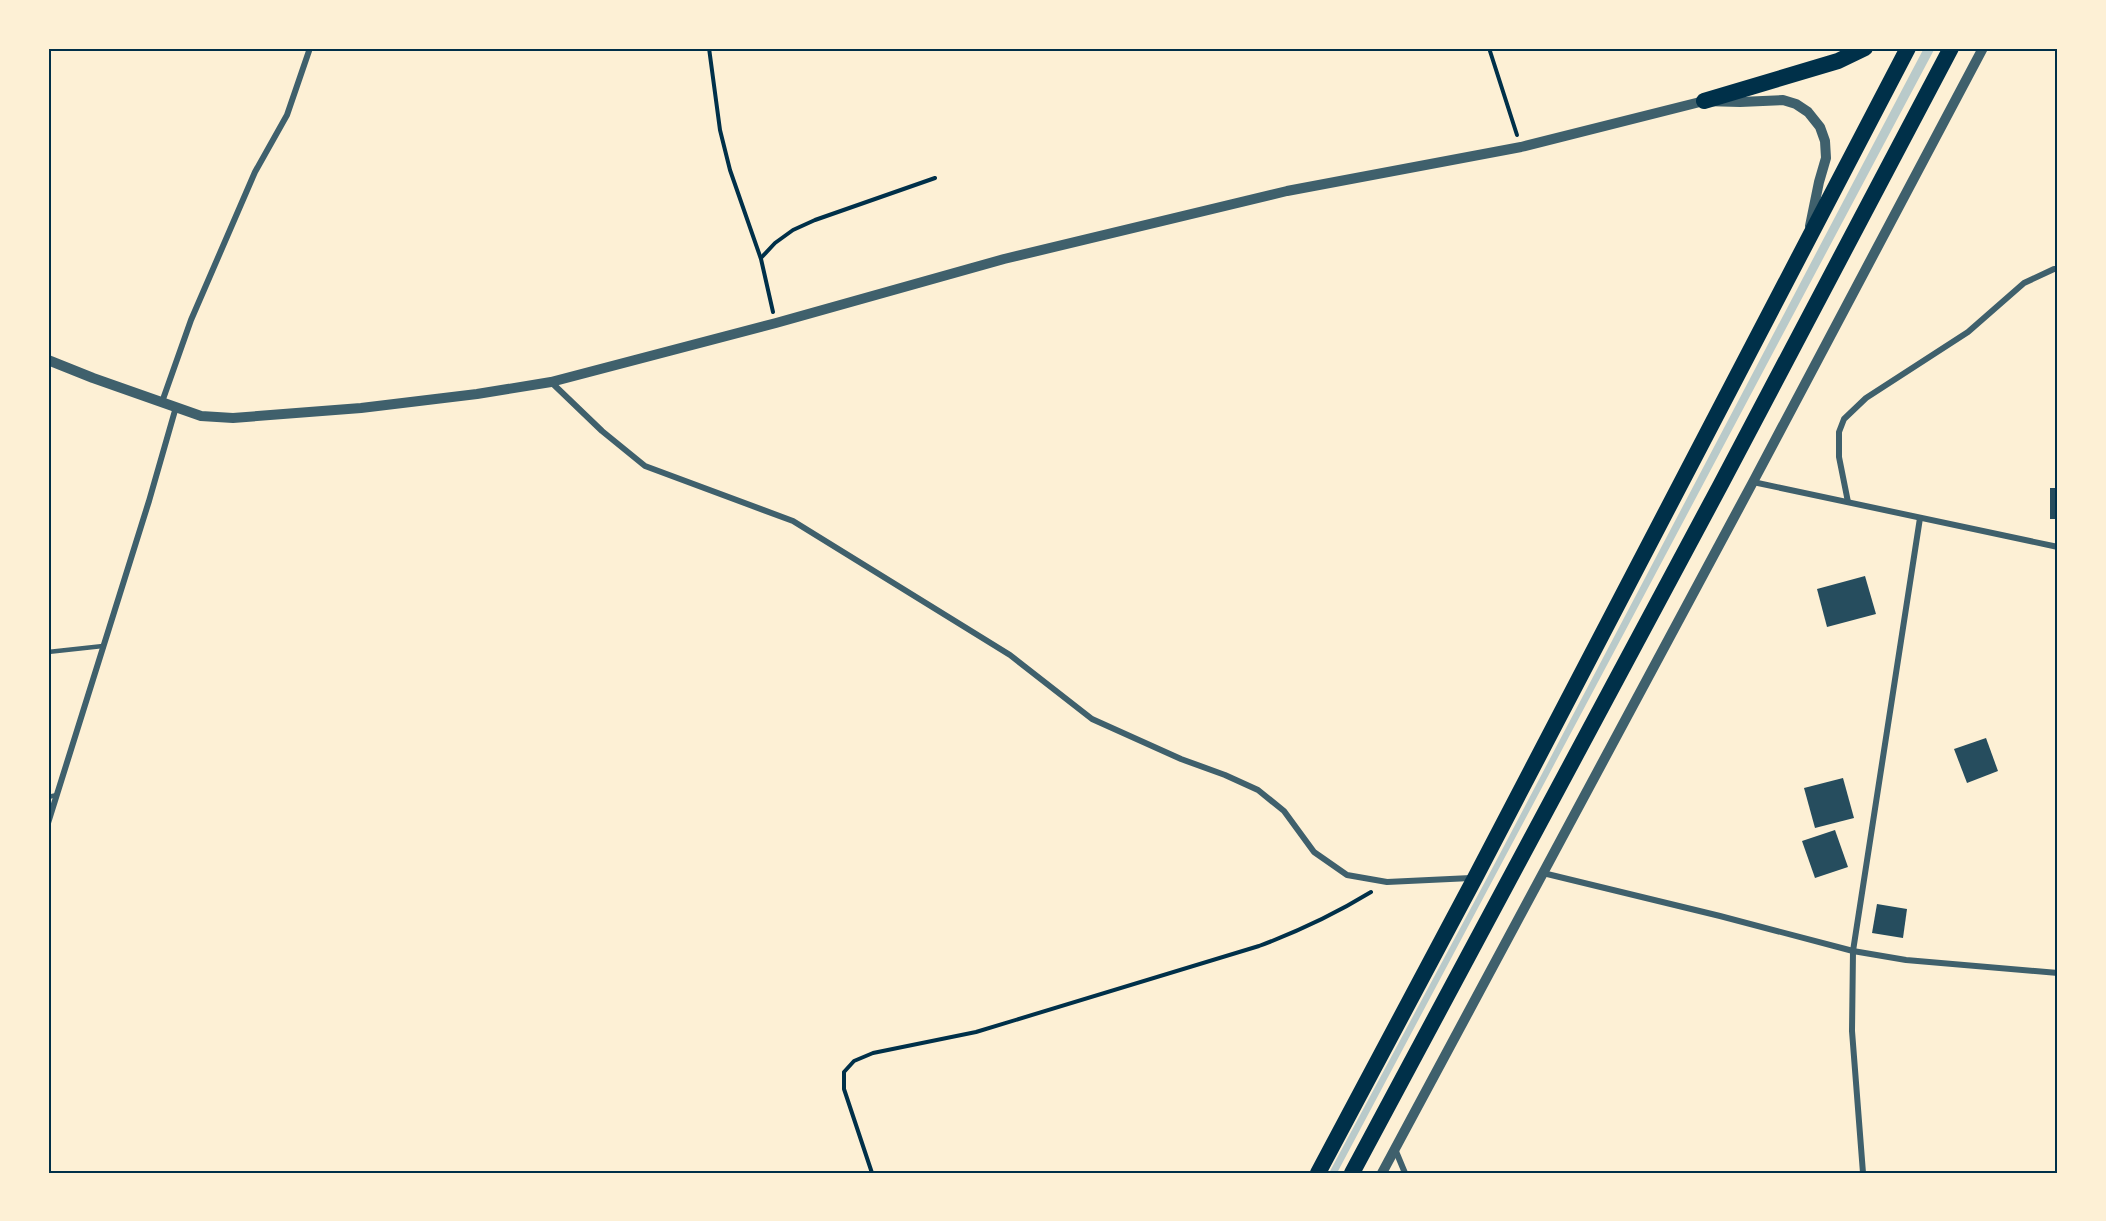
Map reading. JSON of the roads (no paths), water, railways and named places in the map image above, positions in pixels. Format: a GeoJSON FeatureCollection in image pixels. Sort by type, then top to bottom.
{"type":"FeatureCollection","features":[{"type":"Feature","properties":{"kind":"highway"},"geometry":{"type":"LineString","coordinates":[[1704,101],[1838,61],[1865,48]]}},
{"type":"Feature","properties":{"kind":"highway"},"geometry":{"type":"LineString","coordinates":[[1318,1173],[1475,878],[1908,48]]}},
{"type":"Feature","properties":{"kind":"highway"},"geometry":{"type":"LineString","coordinates":[[1352,1173],[1720,486],[1951,48]]}},
{"type":"Feature","properties":{"kind":"street"},"geometry":{"type":"LineString","coordinates":[[162,402],[191,320],[255,172],[287,115],[310,48]]}},
{"type":"Feature","properties":{"kind":"street"},"geometry":{"type":"LineString","coordinates":[[1382,1173],[1754,482],[1983,48]]}},
{"type":"Feature","properties":{"kind":"street"},"geometry":{"type":"LineString","coordinates":[[48,360],[201,416],[245,417],[373,407],[477,394],[551,382],[1004,259],[1275,194],[1521,147],[1704,101],[1784,100],[1808,112],[1820,126],[1825,141],[1826,158],[1808,238]]}},
{"type":"Feature","properties":{"kind":"street"},"geometry":{"type":"LineString","coordinates":[[1848,502],[1839,457],[1839,432],[1844,420],[1866,398],[1968,332],[2024,284],[2058,268]]}},
{"type":"Feature","properties":{"kind":"street"},"geometry":{"type":"LineString","coordinates":[[551,382],[602,431],[645,466],[793,521],[1010,655],[1092,719],[1258,790],[1284,811],[1314,852],[1347,875],[1387,882],[1475,878]]}},
{"type":"Feature","properties":{"kind":"street"},"geometry":{"type":"LineString","coordinates":[[48,823],[149,501],[176,406]]}},
{"type":"Feature","properties":{"kind":"street"},"geometry":{"type":"LineString","coordinates":[[1754,482],[2058,547]]}},
{"type":"Feature","properties":{"kind":"street"},"geometry":{"type":"LineString","coordinates":[[1863,1173],[1852,1031],[1853,951],[1920,518]]}},
{"type":"Feature","properties":{"kind":"street"},"geometry":{"type":"LineString","coordinates":[[1542,872],[1853,951],[1906,960],[2058,973]]}},
{"type":"Feature","properties":{"kind":"street"},"geometry":{"type":"LineString","coordinates":[[1395,1148],[1405,1173]]}},
{"type":"Feature","properties":{"kind":"lane"},"geometry":{"type":"LineString","coordinates":[[48,652],[103,646]]}},
{"type":"Feature","properties":{"kind":"lane"},"geometry":{"type":"LineString","coordinates":[[48,797],[57,795]]}}]}
